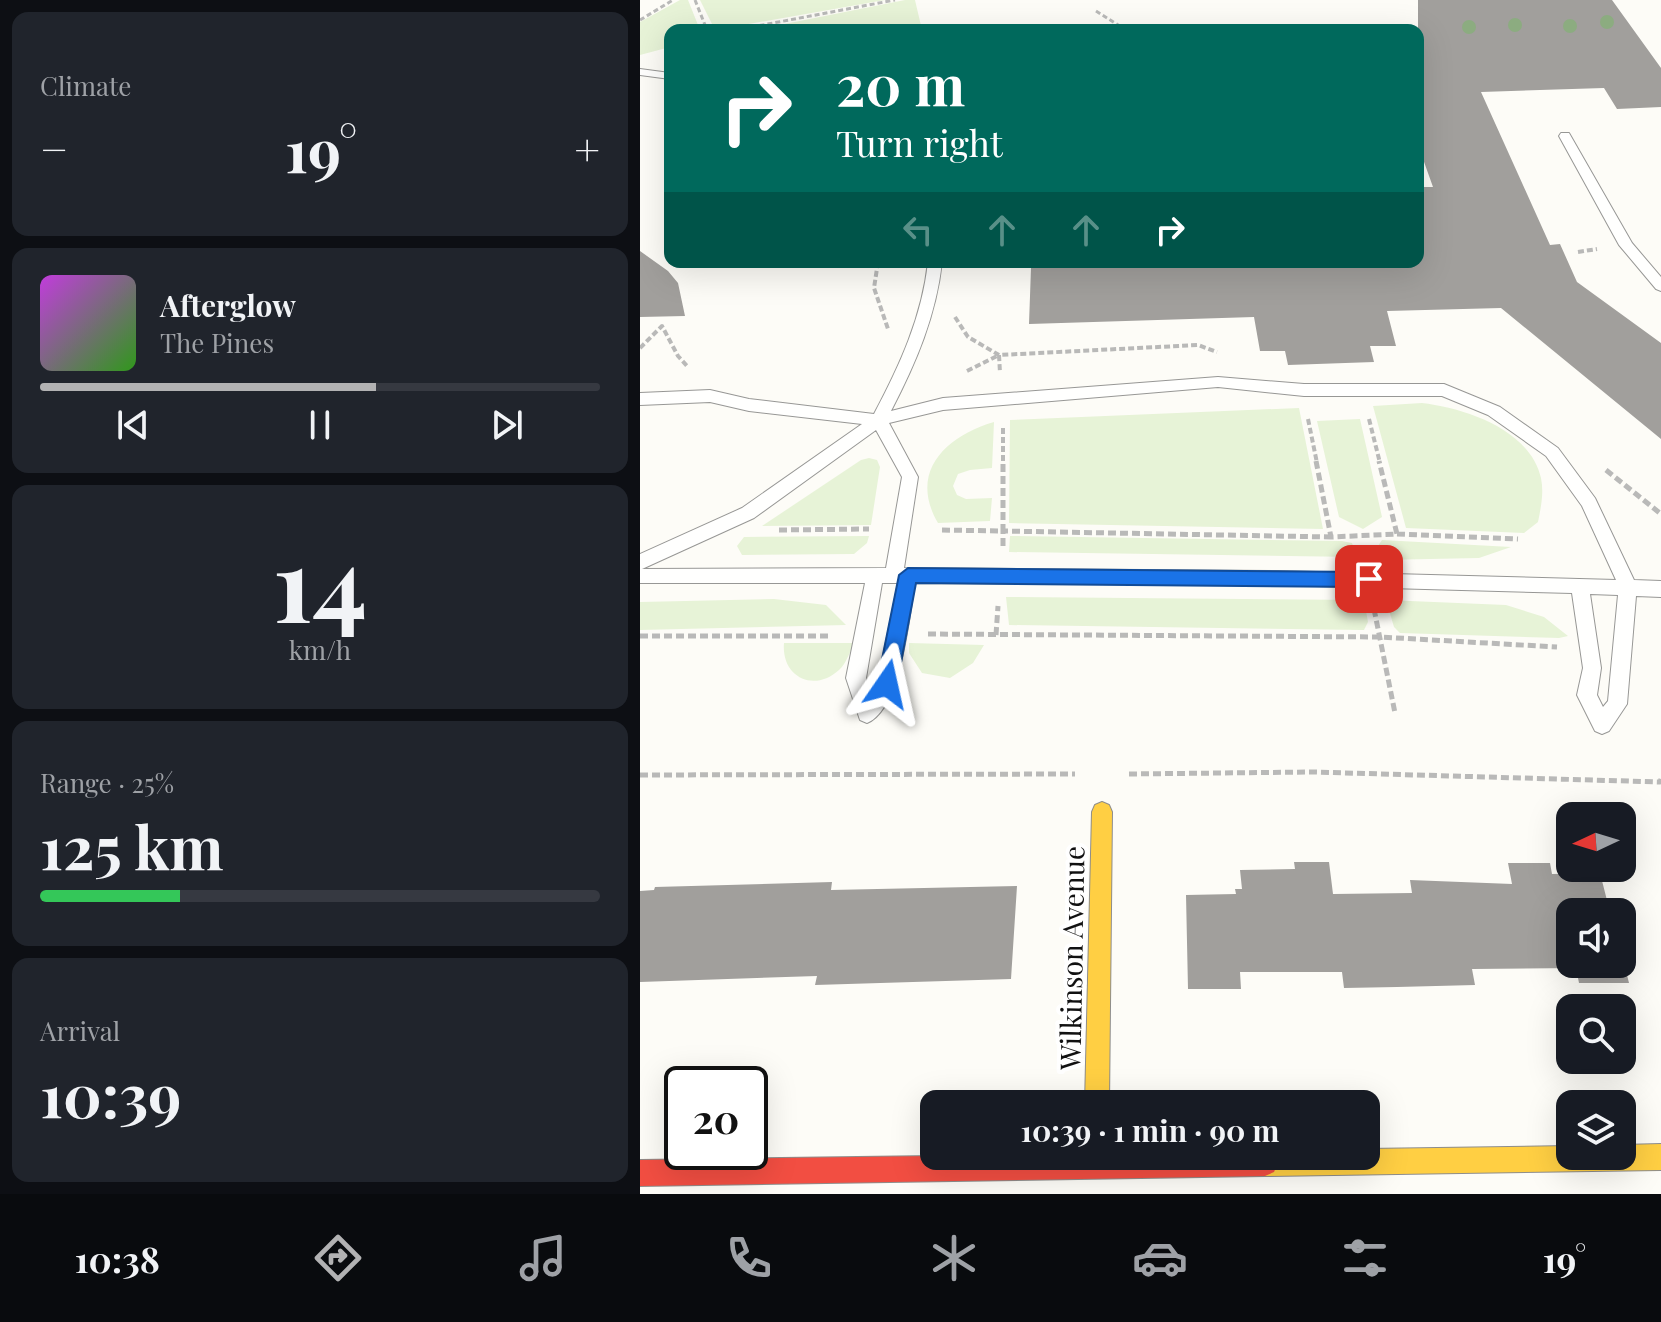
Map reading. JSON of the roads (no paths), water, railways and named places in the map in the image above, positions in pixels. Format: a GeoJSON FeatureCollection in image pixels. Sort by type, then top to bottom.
{"type":"FeatureCollection","features":[{"type":"Feature","properties":{"kind":"street","name":"Wilkinson Avenue"},"geometry":{"type":"LineString","coordinates":[[1097,1090],[1102,812]]}},
{"type":"Feature","properties":{"kind":"street"},"geometry":{"type":"LineString","coordinates":[[640,1173],[1661,1157]]}},
{"type":"Feature","properties":{"kind":"lane"},"geometry":{"type":"LineString","coordinates":[[640,72],[664,75]]}},
{"type":"Feature","properties":{"kind":"lane"},"geometry":{"type":"LineString","coordinates":[[1565,136],[1626,245],[1661,286]]}},
{"type":"Feature","properties":{"kind":"lane"},"geometry":{"type":"LineString","coordinates":[[640,562],[748,513],[879,420],[908,364],[926,311],[934,268]]}},
{"type":"Feature","properties":{"kind":"lane"},"geometry":{"type":"LineString","coordinates":[[640,399],[710,396],[749,405],[879,420],[943,404],[1218,382],[1304,390],[1444,390],[1494,411],[1552,452],[1589,503],[1628,587],[1617,704],[1602,725],[1587,695],[1592,668],[1580,585]]}},
{"type":"Feature","properties":{"kind":"lane"},"geometry":{"type":"LineString","coordinates":[[879,420],[910,477],[892,575],[887,684],[867,714],[856,678],[892,575]]}},
{"type":"Feature","properties":{"kind":"lane"},"geometry":{"type":"LineString","coordinates":[[640,576],[1369,579],[1661,589]]}}]}
